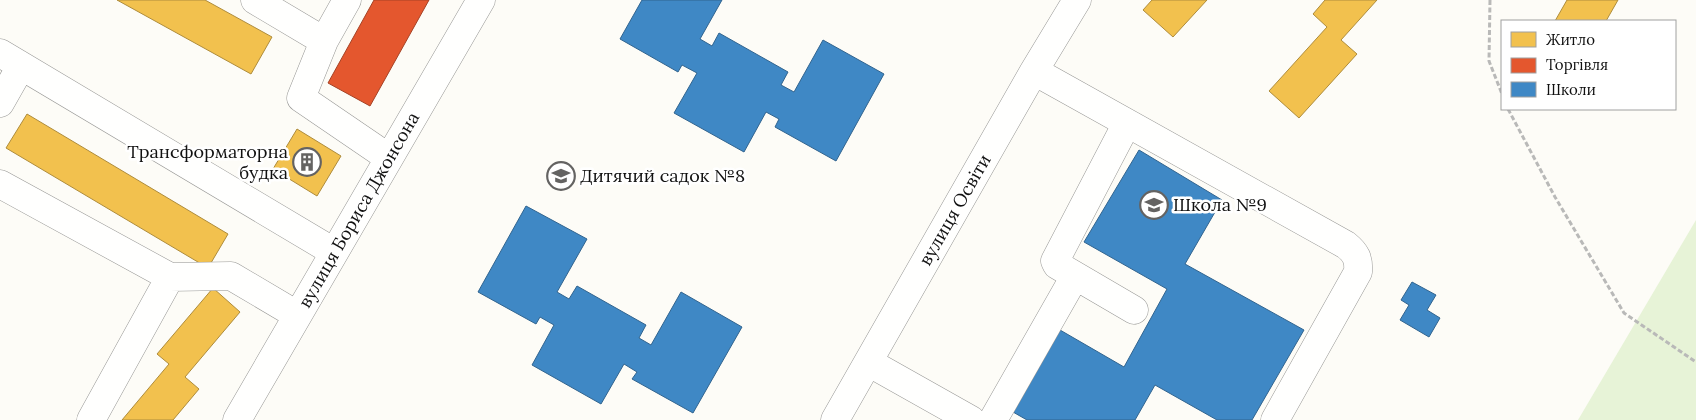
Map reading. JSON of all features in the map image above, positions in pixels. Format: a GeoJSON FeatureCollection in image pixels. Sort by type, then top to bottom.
{"type":"FeatureCollection","features":[{"type":"Feature","properties":{"kind":"street"},"geometry":{"type":"LineString","coordinates":[[255,0],[324,41]]}},
{"type":"Feature","properties":{"kind":"street"},"geometry":{"type":"LineString","coordinates":[[347,0],[324,41],[301,98],[389,158]]}},
{"type":"Feature","properties":{"kind":"street","name":"вулиця Бориса Джонсона"},"geometry":{"type":"LineString","coordinates":[[237,420],[481,0]]}},
{"type":"Feature","properties":{"kind":"street","name":"вулиця Освіти"},"geometry":{"type":"LineString","coordinates":[[835,420],[1034,71],[1077,0]]}},
{"type":"Feature","properties":{"kind":"street"},"geometry":{"type":"LineString","coordinates":[[0,103],[11,59],[334,252]]}},
{"type":"Feature","properties":{"kind":"street"},"geometry":{"type":"LineString","coordinates":[[1034,71],[1346,245],[1355,253],[1359,261],[1358,272],[1275,420]]}},
{"type":"Feature","properties":{"kind":"street"},"geometry":{"type":"LineString","coordinates":[[1128,123],[1055,261],[1057,266],[1134,310]]}},
{"type":"Feature","properties":{"kind":"street"},"geometry":{"type":"LineString","coordinates":[[0,184],[170,276],[231,276],[298,315]]}},
{"type":"Feature","properties":{"kind":"street"},"geometry":{"type":"LineString","coordinates":[[91,420],[170,276]]}},
{"type":"Feature","properties":{"kind":"street"},"geometry":{"type":"LineString","coordinates":[[993,420],[1075,276]]}},
{"type":"Feature","properties":{"kind":"street"},"geometry":{"type":"LineString","coordinates":[[868,362],[971,420]]}},
{"type":"Feature","properties":{"kind":"path"},"geometry":{"type":"LineString","coordinates":[[1490,0],[1488,60],[1501,92]]}},
{"type":"Feature","properties":{"kind":"path"},"geometry":{"type":"LineString","coordinates":[[1509,110],[1560,205],[1624,313],[1696,362]]}},
{"type":"Feature","properties":{"kind":"green space"},"geometry":{"type":"Polygon","coordinates":[[[1696,220],[1696,420],[1578,420],[1696,220]]]}},
{"type":"Feature","properties":{"kind":"building: Житло"},"geometry":{"type":"Polygon","coordinates":[[[117,0],[205,0],[272,37],[251,74],[117,0]]]}},
{"type":"Feature","properties":{"kind":"building: Житло"},"geometry":{"type":"Polygon","coordinates":[[[1152,0],[1207,0],[1173,37],[1143,10],[1152,0]]]}},
{"type":"Feature","properties":{"kind":"building: Житло"},"geometry":{"type":"Polygon","coordinates":[[[1325,0],[1377,0],[1341,40],[1357,54],[1299,118],[1269,91],[1327,27],[1313,14],[1325,0]]]}},
{"type":"Feature","properties":{"kind":"building: Житло"},"geometry":{"type":"Polygon","coordinates":[[[1567,0],[1618,0],[1607,20],[1556,20],[1567,0]]]}},
{"type":"Feature","properties":{"kind":"building: Житло"},"geometry":{"type":"Polygon","coordinates":[[[27,114],[228,234],[208,268],[6,148],[27,114]]]}},
{"type":"Feature","properties":{"kind":"building: Житло","name":"Трансформаторна будка"},"geometry":{"type":"Polygon","coordinates":[[[297,129],[341,156],[317,196],[273,169],[297,129]]]}},
{"type":"Feature","properties":{"kind":"building: Житло"},"geometry":{"type":"Polygon","coordinates":[[[213,288],[240,312],[185,377],[199,389],[173,420],[122,420],[169,364],[157,354],[213,288]]]}},
{"type":"Feature","properties":{"kind":"building: Торгівля"},"geometry":{"type":"Polygon","coordinates":[[[374,0],[429,0],[370,106],[328,83],[374,0]]]}},
{"type":"Feature","properties":{"kind":"building: Школи"},"geometry":{"type":"Polygon","coordinates":[[[642,0],[722,0],[700,39],[712,46],[719,33],[788,72],[781,85],[794,92],[823,40],[884,74],[836,161],[775,127],[779,119],[766,112],[744,152],[674,113],[697,73],[682,65],[678,72],[620,39],[642,0]]]}},
{"type":"Feature","properties":{"kind":"building: Школи"},"geometry":{"type":"Polygon","coordinates":[[[1139,150],[1222,200],[1185,264],[1304,330],[1252,420],[1217,420],[1155,385],[1135,420],[1027,420],[1013,412],[1060,330],[1124,367],[1167,289],[1084,242],[1139,150]]]}},
{"type":"Feature","properties":{"kind":"building: Школи"},"geometry":{"type":"Polygon","coordinates":[[[526,206],[587,239],[557,292],[569,299],[577,286],[646,325],[639,338],[651,345],[681,292],[742,327],[693,413],[632,379],[637,372],[624,364],[601,404],[532,365],[554,325],[540,317],[536,324],[478,292],[526,206]]]}},
{"type":"Feature","properties":{"kind":"building: Школи"},"geometry":{"type":"Polygon","coordinates":[[[1412,282],[1436,295],[1427,310],[1440,318],[1429,337],[1400,320],[1409,305],[1401,300],[1412,282]]]}},
{"type":"Feature","properties":{"kind":"place","name":"Трансформаторна будка"},"geometry":{"type":"Point","coordinates":[307,162]}},
{"type":"Feature","properties":{"kind":"place","name":"Дитячий садок №8"},"geometry":{"type":"Point","coordinates":[561,176]}},
{"type":"Feature","properties":{"kind":"place","name":"Школа №9"},"geometry":{"type":"Point","coordinates":[1154,205]}}]}
